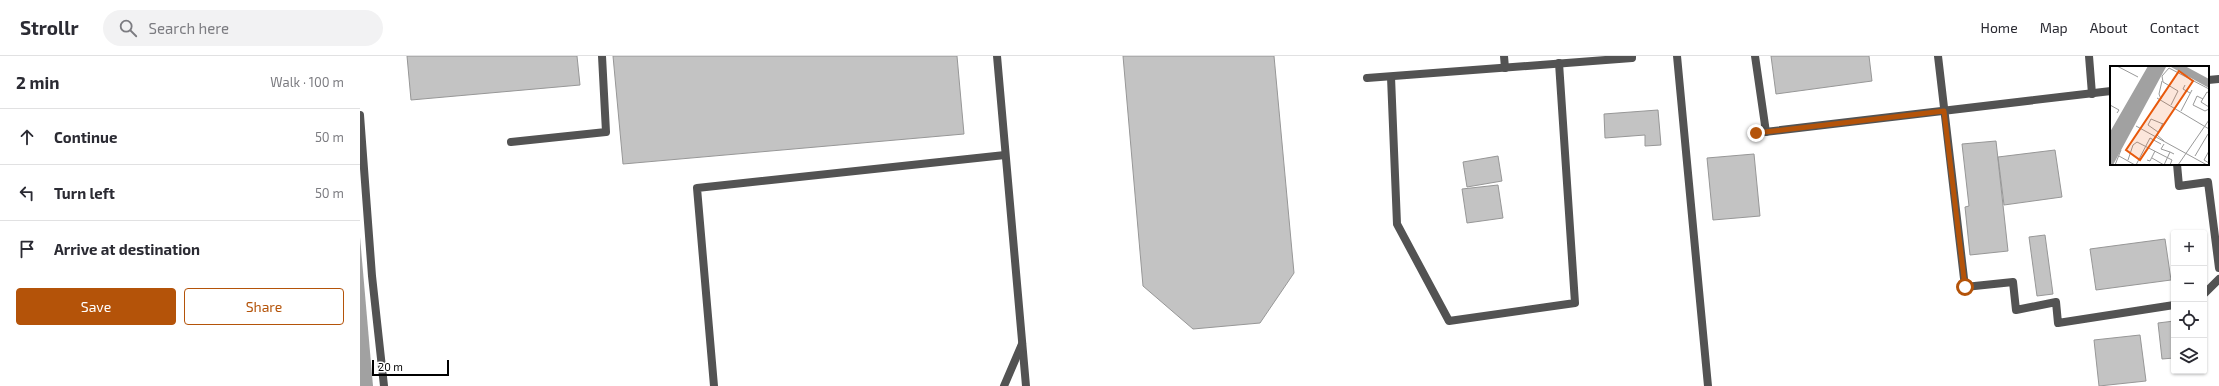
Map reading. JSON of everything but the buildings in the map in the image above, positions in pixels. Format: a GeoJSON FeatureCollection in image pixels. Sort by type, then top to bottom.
{"type":"FeatureCollection","features":[{"type":"Feature","properties":{"kind":"lane"},"geometry":{"type":"LineString","coordinates":[[511,142],[606,132],[602,56]]}},
{"type":"Feature","properties":{"kind":"lane"},"geometry":{"type":"LineString","coordinates":[[997,56],[1026,386]]}},
{"type":"Feature","properties":{"kind":"lane"},"geometry":{"type":"LineString","coordinates":[[1504,56],[1505,68]]}},
{"type":"Feature","properties":{"kind":"lane"},"geometry":{"type":"LineString","coordinates":[[1367,78],[1632,58],[1632,56]]}},
{"type":"Feature","properties":{"kind":"lane"},"geometry":{"type":"LineString","coordinates":[[1677,56],[1708,386]]}},
{"type":"Feature","properties":{"kind":"lane"},"geometry":{"type":"LineString","coordinates":[[1755,56],[1766,132]]}},
{"type":"Feature","properties":{"kind":"lane"},"geometry":{"type":"LineString","coordinates":[[1938,56],[1965,287],[2013,282],[2016,310],[2056,302],[2058,322],[2171,305]]}},
{"type":"Feature","properties":{"kind":"lane"},"geometry":{"type":"LineString","coordinates":[[2089,56],[2092,94]]}},
{"type":"Feature","properties":{"kind":"lane"},"geometry":{"type":"LineString","coordinates":[[1391,77],[1397,224],[1449,321],[1575,303],[1559,63]]}},
{"type":"Feature","properties":{"kind":"lane"},"geometry":{"type":"LineString","coordinates":[[2209,80],[2219,79]]}},
{"type":"Feature","properties":{"kind":"lane"},"geometry":{"type":"LineString","coordinates":[[1756,133],[2110,92]]}},
{"type":"Feature","properties":{"kind":"lane"},"geometry":{"type":"LineString","coordinates":[[360,115],[372,276],[384,386]]}},
{"type":"Feature","properties":{"kind":"lane"},"geometry":{"type":"LineString","coordinates":[[714,386],[697,188],[1005,154]]}},
{"type":"Feature","properties":{"kind":"lane"},"geometry":{"type":"LineString","coordinates":[[2177,165],[2180,186],[2208,182],[2219,268]]}},
{"type":"Feature","properties":{"kind":"lane"},"geometry":{"type":"LineString","coordinates":[[2207,291],[2219,278]]}},
{"type":"Feature","properties":{"kind":"lane"},"geometry":{"type":"LineString","coordinates":[[1004,386],[1022,343]]}},
{"type":"Feature","properties":{"kind":"shaded area"},"geometry":{"type":"Polygon","coordinates":[[[360,237],[373,386],[360,386],[360,237]]]}},
{"type":"Feature","properties":{"kind":"route"},"geometry":{"type":"LineString","coordinates":[[1756,133],[1944,111],[1965,287]]}}]}
